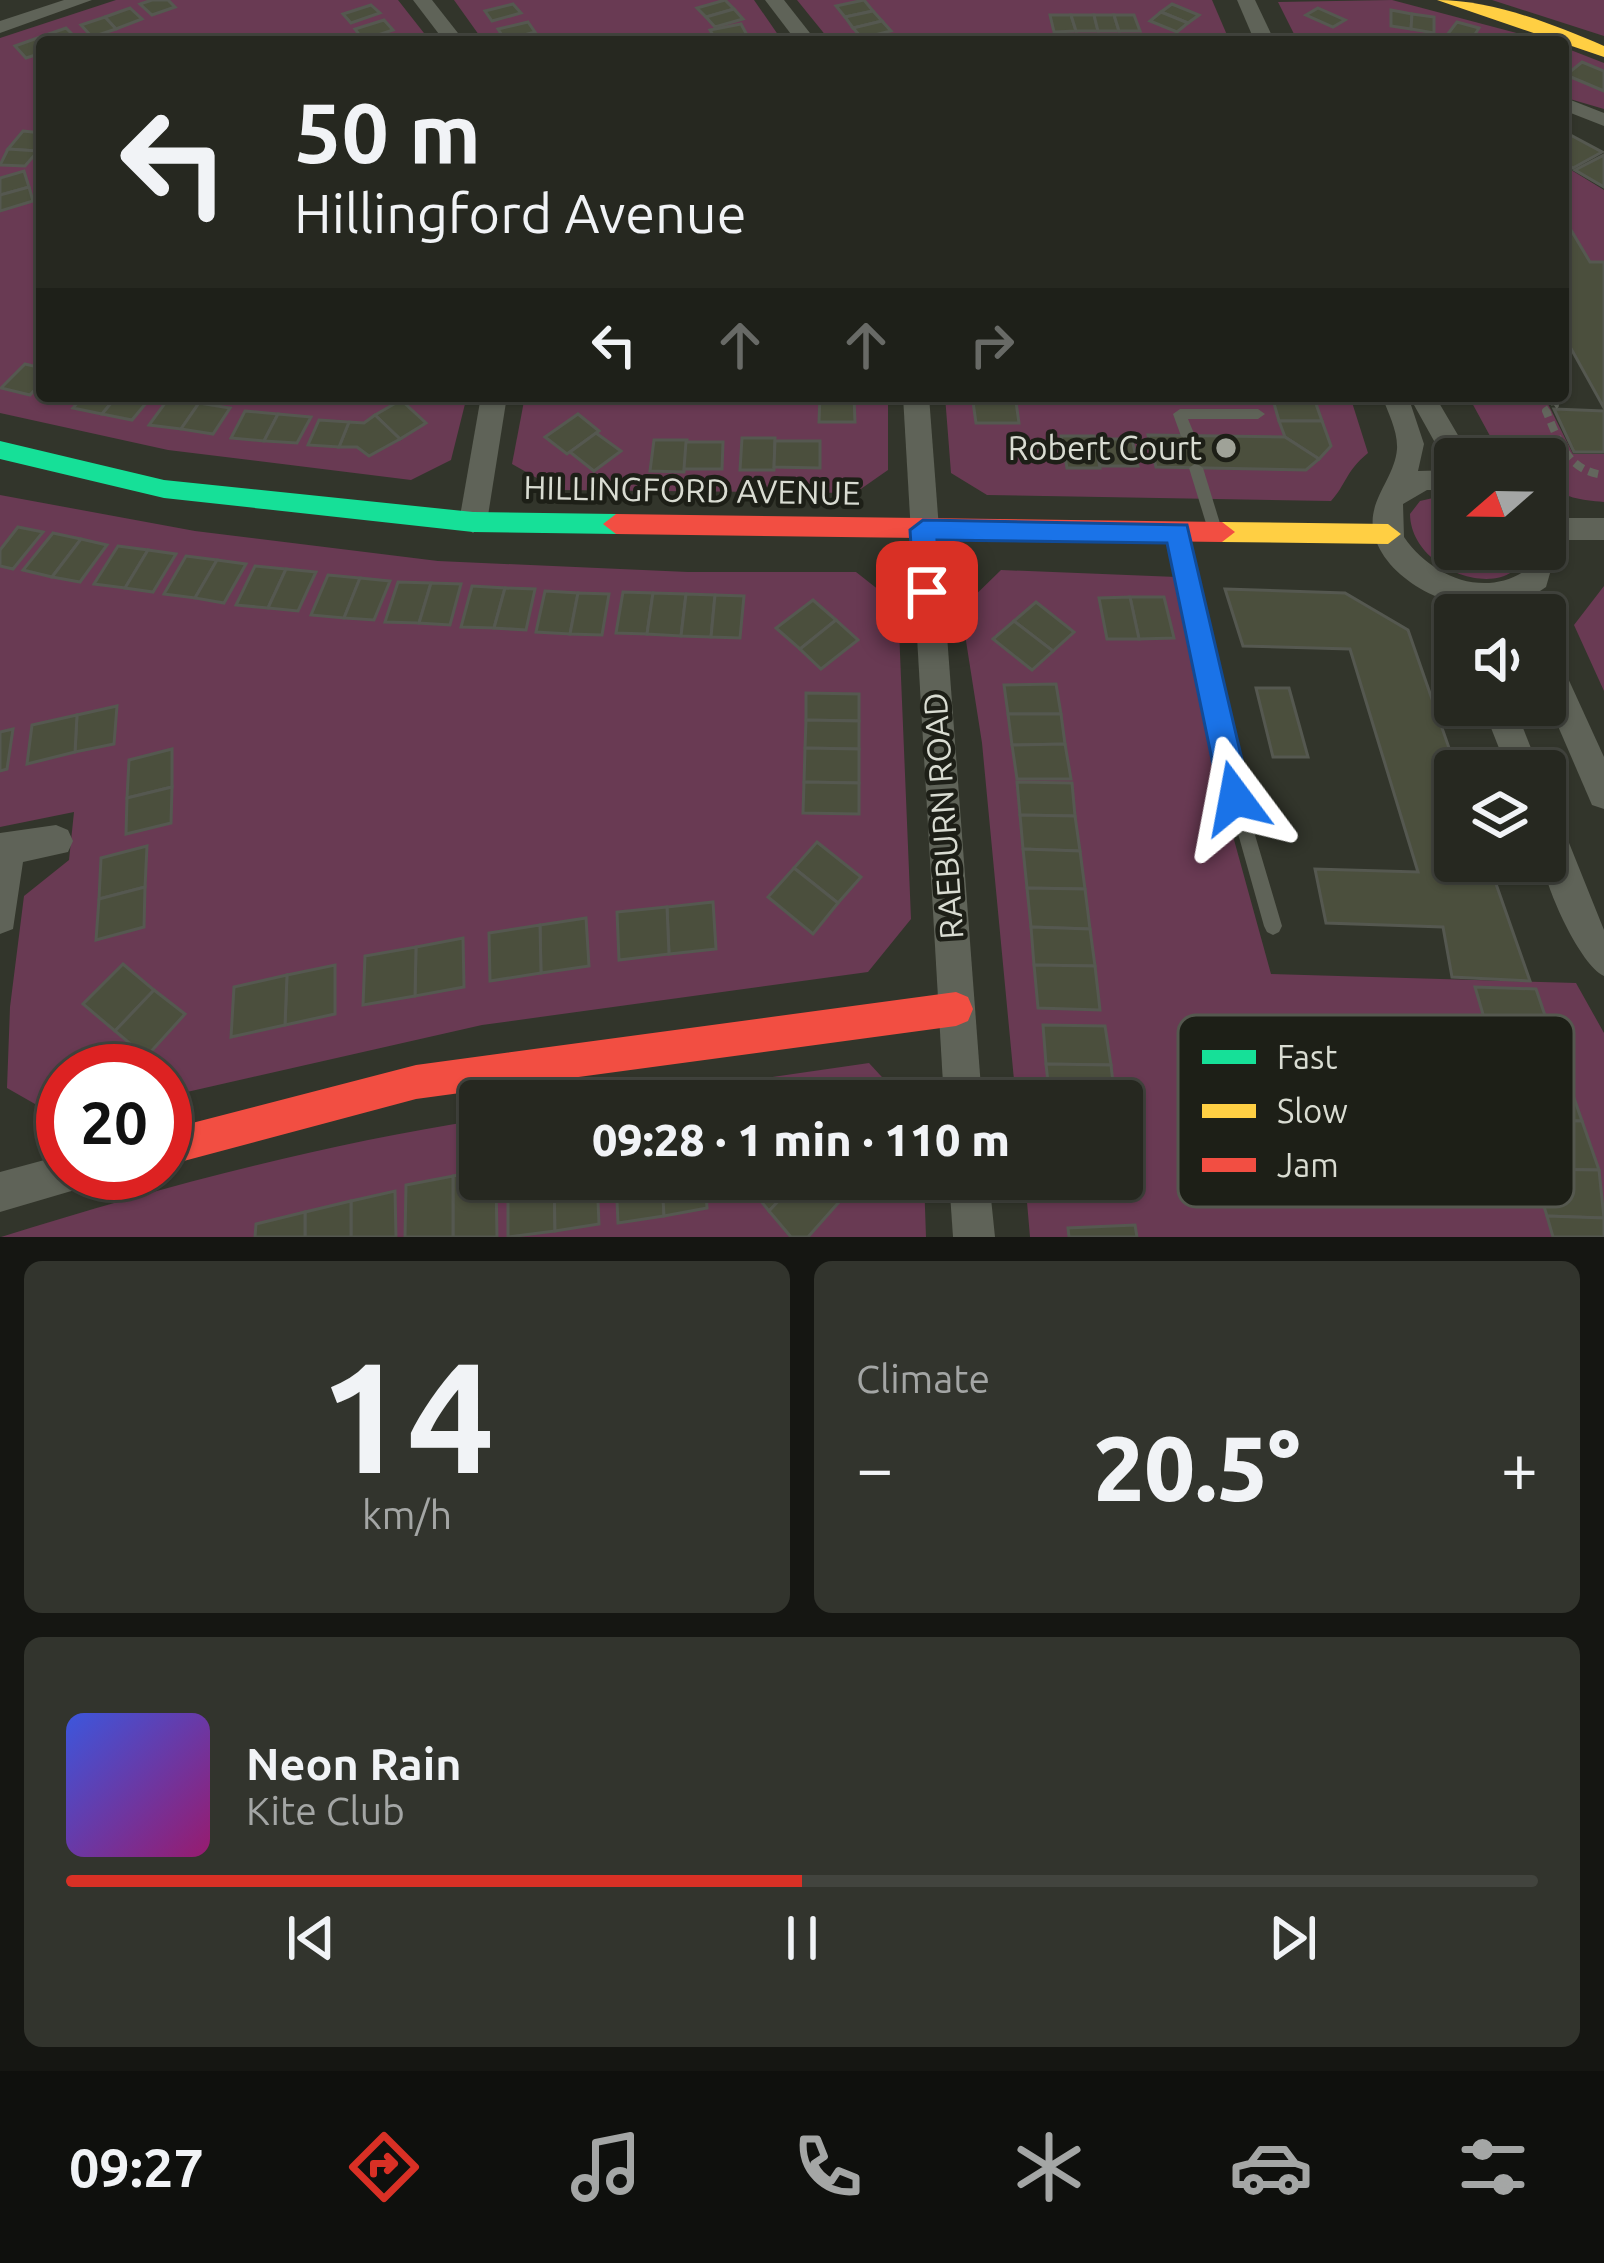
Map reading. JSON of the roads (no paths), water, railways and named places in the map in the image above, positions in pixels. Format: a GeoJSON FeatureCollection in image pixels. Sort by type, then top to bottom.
{"type":"FeatureCollection","features":[{"type":"Feature","properties":{"kind":"street"},"geometry":{"type":"LineString","coordinates":[[0,27],[83,0]]}},
{"type":"Feature","properties":{"kind":"street"},"geometry":{"type":"LineString","coordinates":[[422,0],[450,36]]}},
{"type":"Feature","properties":{"kind":"street"},"geometry":{"type":"LineString","coordinates":[[774,0],[802,36]]}},
{"type":"Feature","properties":{"kind":"street"},"geometry":{"type":"LineString","coordinates":[[1246,0],[1262,36]]}},
{"type":"Feature","properties":{"kind":"street"},"geometry":{"type":"LineString","coordinates":[[1445,0],[1565,36]]}},
{"type":"Feature","properties":{"kind":"street"},"geometry":{"type":"LineString","coordinates":[[1569,38],[1604,52]]}},
{"type":"Feature","properties":{"kind":"street"},"geometry":{"type":"LineString","coordinates":[[1569,105],[1604,120]]}},
{"type":"Feature","properties":{"kind":"street"},"geometry":{"type":"LineString","coordinates":[[473,522],[493,402]]}},
{"type":"Feature","properties":{"kind":"street","name":"RAEBURN ROAD"},"geometry":{"type":"LineString","coordinates":[[916,402],[961,1080]]}},
{"type":"Feature","properties":{"kind":"street"},"geometry":{"type":"LineString","coordinates":[[1397,402],[1412,448],[1386,514],[1388,534],[1410,566],[1438,585],[1493,597],[1519,592],[1541,570]]}},
{"type":"Feature","properties":{"kind":"street"},"geometry":{"type":"LineString","coordinates":[[1425,402],[1446,438]]}},
{"type":"Feature","properties":{"kind":"street","name":"HILLINGFORD AVENUE"},"geometry":{"type":"LineString","coordinates":[[0,450],[164,489],[473,522],[1388,534]]}},
{"type":"Feature","properties":{"kind":"street"},"geometry":{"type":"LineString","coordinates":[[1393,497],[1412,483],[1434,481]]}},
{"type":"Feature","properties":{"kind":"street"},"geometry":{"type":"LineString","coordinates":[[1566,529],[1604,529]]}},
{"type":"Feature","properties":{"kind":"street"},"geometry":{"type":"LineString","coordinates":[[1530,584],[1530,594]]}},
{"type":"Feature","properties":{"kind":"street"},"geometry":{"type":"LineString","coordinates":[[1438,585],[1444,594]]}},
{"type":"Feature","properties":{"kind":"street"},"geometry":{"type":"LineString","coordinates":[[1566,708],[1604,794]]}},
{"type":"Feature","properties":{"kind":"street"},"geometry":{"type":"LineString","coordinates":[[0,917],[3,848],[56,841]]}},
{"type":"Feature","properties":{"kind":"street"},"geometry":{"type":"LineString","coordinates":[[1566,878],[1591,942],[1604,958]]}},
{"type":"Feature","properties":{"kind":"street"},"geometry":{"type":"LineString","coordinates":[[192,1141],[416,1082],[956,1009]]}},
{"type":"Feature","properties":{"kind":"street"},"geometry":{"type":"LineString","coordinates":[[0,1192],[36,1182]]}},
{"type":"Feature","properties":{"kind":"street"},"geometry":{"type":"LineString","coordinates":[[971,1200],[974,1237]]}},
{"type":"Feature","properties":{"kind":"lane"},"geometry":{"type":"LineString","coordinates":[[1188,436],[1180,414],[1258,414]]}},
{"type":"Feature","properties":{"kind":"lane"},"geometry":{"type":"LineString","coordinates":[[1196,468],[1216,532]]}},
{"type":"Feature","properties":{"kind":"lane"},"geometry":{"type":"LineString","coordinates":[[1178,532],[1235,798],[1273,926]]}},
{"type":"Feature","properties":{"kind":"place","name":"Robert Court"},"geometry":{"type":"Point","coordinates":[1226,448]}}]}
